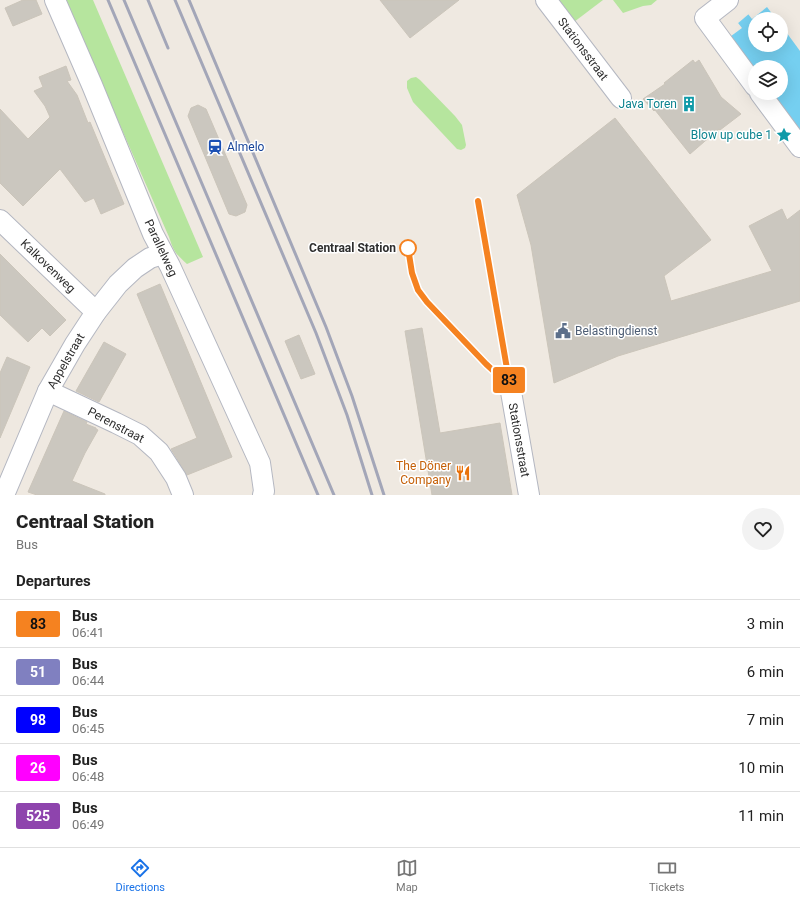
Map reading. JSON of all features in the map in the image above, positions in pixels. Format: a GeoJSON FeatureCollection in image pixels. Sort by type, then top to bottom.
{"type":"FeatureCollection","features":[{"type":"Feature","properties":{"kind":"street","name":"Parallelweg"},"geometry":{"type":"LineString","coordinates":[[55,0],[154,234],[260,463],[264,491],[263,495]]}},
{"type":"Feature","properties":{"kind":"street","name":"Stationsstraat"},"geometry":{"type":"LineString","coordinates":[[546,0],[620,98]]}},
{"type":"Feature","properties":{"kind":"street"},"geometry":{"type":"LineString","coordinates":[[725,2],[705,18],[748,76]]}},
{"type":"Feature","properties":{"kind":"street"},"geometry":{"type":"LineString","coordinates":[[765,100],[800,147]]}},
{"type":"Feature","properties":{"kind":"street","name":"Kalkovenweg"},"geometry":{"type":"LineString","coordinates":[[0,220],[96,312]]}},
{"type":"Feature","properties":{"kind":"street","name":"Appelstraat"},"geometry":{"type":"LineString","coordinates":[[4,495],[48,391],[75,344],[96,312],[118,284],[135,268],[150,258],[163,254]]}},
{"type":"Feature","properties":{"kind":"street","name":"Stationsstraat"},"geometry":{"type":"LineString","coordinates":[[510,386],[529,495]]}},
{"type":"Feature","properties":{"kind":"street","name":"Perenstraat"},"geometry":{"type":"LineString","coordinates":[[48,391],[140,435],[159,452],[180,486]]}},
{"type":"Feature","properties":{"kind":"green space"},"geometry":{"type":"Polygon","coordinates":[[[65,0],[93,0],[203,257],[187,264],[177,255],[65,0]]]}},
{"type":"Feature","properties":{"kind":"green space"},"geometry":{"type":"Polygon","coordinates":[[[557,0],[603,0],[574,22],[557,0]]]}},
{"type":"Feature","properties":{"kind":"green space"},"geometry":{"type":"Polygon","coordinates":[[[613,0],[657,0],[651,5],[643,6],[623,13],[613,0]]]}},
{"type":"Feature","properties":{"kind":"green space"},"geometry":{"type":"Polygon","coordinates":[[[416,77],[462,125],[466,145],[465,148],[461,150],[457,149],[413,102],[407,88],[407,81],[416,77]]]}},
{"type":"Feature","properties":{"kind":"water"},"geometry":{"type":"Polygon","coordinates":[[[720,0],[737,0],[748,14],[748,52],[788,52],[788,35],[800,51],[800,134],[773,100],[788,100],[788,60],[748,60],[748,67],[727,39],[742,28],[720,0]]]}},
{"type":"Feature","properties":{"kind":"water"},"geometry":{"type":"Polygon","coordinates":[[[767,7],[771,12],[761,12],[767,7]]]}},
{"type":"Feature","properties":{"kind":"pier"},"geometry":{"type":"Polygon","coordinates":[[[718,0],[739,0],[749,12],[737,24],[718,0]]]}},
{"type":"Feature","properties":{"kind":"building"},"geometry":{"type":"Polygon","coordinates":[[[23,0],[36,0],[42,14],[13,26],[5,8],[23,0]]]}},
{"type":"Feature","properties":{"kind":"building"},"geometry":{"type":"Polygon","coordinates":[[[380,0],[459,0],[410,38],[380,0]]]}},
{"type":"Feature","properties":{"kind":"building","name":"Java Toren"},"geometry":{"type":"Polygon","coordinates":[[[693,60],[695,63],[699,60],[721,97],[741,114],[720,130],[719,129],[690,154],[655,110],[654,111],[643,99],[665,84],[664,83],[693,60]]]}},
{"type":"Feature","properties":{"kind":"building"},"geometry":{"type":"Polygon","coordinates":[[[66,66],[71,80],[67,81],[77,95],[88,123],[90,122],[124,204],[101,214],[94,198],[85,202],[60,169],[23,206],[0,183],[0,109],[28,139],[50,117],[45,106],[34,91],[43,87],[39,77],[66,66]]]}},
{"type":"Feature","properties":{"kind":"building"},"geometry":{"type":"Polygon","coordinates":[[[198,105],[206,109],[247,205],[245,212],[236,216],[229,214],[188,116],[191,108],[198,105]]]}},
{"type":"Feature","properties":{"kind":"building"},"geometry":{"type":"Polygon","coordinates":[[[615,118],[711,240],[664,276],[671,301],[772,271],[749,226],[782,209],[787,220],[800,210],[800,301],[618,356],[554,383],[531,245],[517,195],[615,118]]]}},
{"type":"Feature","properties":{"kind":"building"},"geometry":{"type":"Polygon","coordinates":[[[0,254],[66,320],[50,336],[42,328],[28,342],[0,315],[0,254]]]}},
{"type":"Feature","properties":{"kind":"building"},"geometry":{"type":"Polygon","coordinates":[[[160,284],[232,457],[187,475],[171,449],[197,438],[137,294],[160,284]]]}},
{"type":"Feature","properties":{"kind":"building"},"geometry":{"type":"Polygon","coordinates":[[[422,328],[440,433],[500,423],[512,495],[432,495],[405,331],[422,328]]]}},
{"type":"Feature","properties":{"kind":"building"},"geometry":{"type":"Polygon","coordinates":[[[299,335],[315,374],[301,379],[285,341],[299,335]]]}},
{"type":"Feature","properties":{"kind":"building"},"geometry":{"type":"Polygon","coordinates":[[[104,342],[126,354],[99,402],[76,391],[104,342]]]}},
{"type":"Feature","properties":{"kind":"building"},"geometry":{"type":"Polygon","coordinates":[[[7,357],[30,367],[0,438],[0,373],[7,357]]]}},
{"type":"Feature","properties":{"kind":"building"},"geometry":{"type":"Polygon","coordinates":[[[64,411],[87,422],[86,424],[98,430],[72,481],[105,495],[37,495],[28,492],[64,411]]]}},
{"type":"Feature","properties":{"kind":"railway"},"geometry":{"type":"LineString","coordinates":[[108,0],[318,495]]}},
{"type":"Feature","properties":{"kind":"railway"},"geometry":{"type":"LineString","coordinates":[[124,0],[334,495]]}},
{"type":"Feature","properties":{"kind":"railway"},"geometry":{"type":"LineString","coordinates":[[148,0],[168,48]]}},
{"type":"Feature","properties":{"kind":"railway"},"geometry":{"type":"LineString","coordinates":[[175,0],[316,333],[347,415],[372,495]]}},
{"type":"Feature","properties":{"kind":"railway"},"geometry":{"type":"LineString","coordinates":[[189,0],[326,327],[352,396],[384,495]]}},
{"type":"Feature","properties":{"kind":"bus line","name":"83"},"geometry":{"type":"LineString","coordinates":[[408,248],[412,273],[418,290],[427,302],[486,364],[510,386],[478,201]]}},
{"type":"Feature","properties":{"kind":"place","name":"Java Toren"},"geometry":{"type":"Point","coordinates":[689,104]}},
{"type":"Feature","properties":{"kind":"place","name":"Blow up cube 1"},"geometry":{"type":"Point","coordinates":[784,135]}},
{"type":"Feature","properties":{"kind":"place","name":"Almelo"},"geometry":{"type":"Point","coordinates":[215,147]}},
{"type":"Feature","properties":{"kind":"place","name":"Centraal Station"},"geometry":{"type":"Point","coordinates":[408,248]}},
{"type":"Feature","properties":{"kind":"place","name":"Belastingdienst"},"geometry":{"type":"Point","coordinates":[563,331]}},
{"type":"Feature","properties":{"kind":"place","name":"The Döner Company"},"geometry":{"type":"Point","coordinates":[463,473]}}]}
